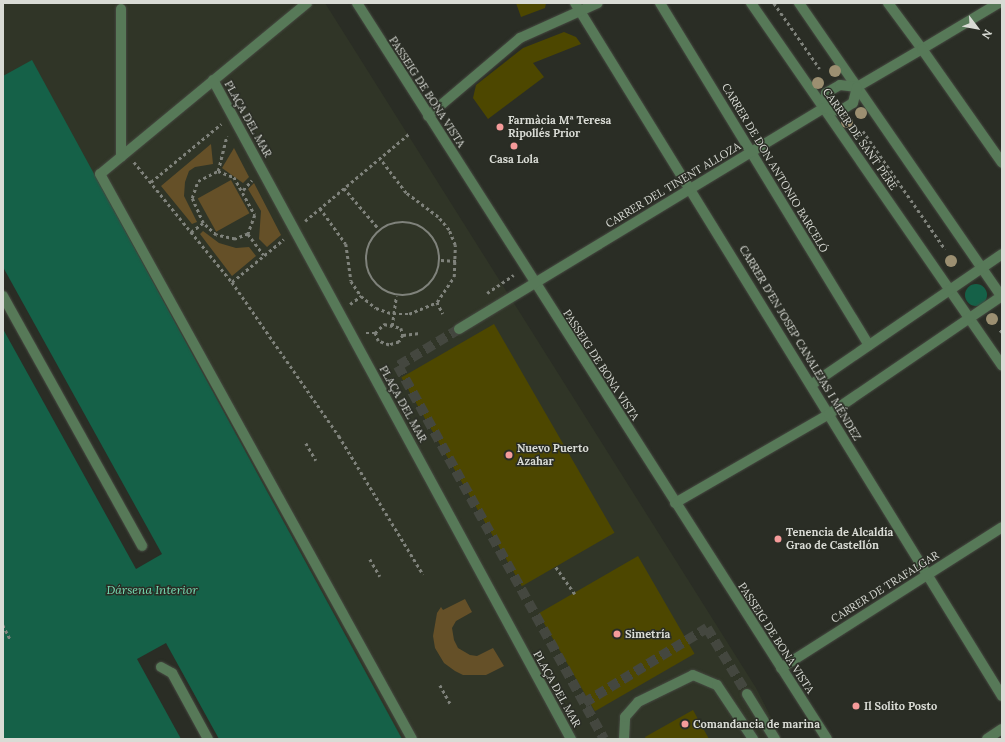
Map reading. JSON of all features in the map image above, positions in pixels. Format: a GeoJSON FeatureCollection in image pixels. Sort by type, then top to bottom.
{"type":"FeatureCollection","features":[{"type":"Feature","properties":{"kind":"street","name":"PLAÇA DEL MAR"},"geometry":{"type":"LineString","coordinates":[[307,3],[100,174],[412,739]]}},
{"type":"Feature","properties":{"kind":"street","name":"PASSEIG DE BONA VISTA"},"geometry":{"type":"LineString","coordinates":[[357,3],[827,739]]}},
{"type":"Feature","properties":{"kind":"street"},"geometry":{"type":"LineString","coordinates":[[428,116],[520,38],[577,7],[598,3]]}},
{"type":"Feature","properties":{"kind":"street","name":"CARRER DE DON ANTONIO BARCELÓ"},"geometry":{"type":"LineString","coordinates":[[660,3],[869,345]]}},
{"type":"Feature","properties":{"kind":"street","name":"CARRER DE SANT PERE"},"geometry":{"type":"LineString","coordinates":[[751,3],[1002,365]]}},
{"type":"Feature","properties":{"kind":"street"},"geometry":{"type":"LineString","coordinates":[[675,503],[829,414],[1002,297],[799,3]]}},
{"type":"Feature","properties":{"kind":"street"},"geometry":{"type":"LineString","coordinates":[[888,3],[1002,163]]}},
{"type":"Feature","properties":{"kind":"street"},"geometry":{"type":"LineString","coordinates":[[857,87],[853,103],[840,111],[824,108],[826,93],[840,85],[857,87],[999,3]]}},
{"type":"Feature","properties":{"kind":"street","name":"CARRER D'EN JOSEP CANALEJAS I MÉNDEZ"},"geometry":{"type":"LineString","coordinates":[[577,7],[1002,696]]}},
{"type":"Feature","properties":{"kind":"street"},"geometry":{"type":"LineString","coordinates":[[121,9],[124,154]]}},
{"type":"Feature","properties":{"kind":"street","name":"PLAÇA DEL MAR"},"geometry":{"type":"LineString","coordinates":[[213,80],[571,739]]}},
{"type":"Feature","properties":{"kind":"street","name":"CARRER DEL TINENT ALLOZA"},"geometry":{"type":"LineString","coordinates":[[459,329],[824,108]]}},
{"type":"Feature","properties":{"kind":"street"},"geometry":{"type":"LineString","coordinates":[[811,385],[1002,254]]}},
{"type":"Feature","properties":{"kind":"street"},"geometry":{"type":"LineString","coordinates":[[3,296],[142,546]]}},
{"type":"Feature","properties":{"kind":"street","name":"CARRER DE TRAFALGAR"},"geometry":{"type":"LineString","coordinates":[[781,668],[1002,527]]}},
{"type":"Feature","properties":{"kind":"street"},"geometry":{"type":"LineString","coordinates":[[161,666],[172,673],[208,739]]}},
{"type":"Feature","properties":{"kind":"street"},"geometry":{"type":"LineString","coordinates":[[624,739],[625,717],[638,702],[693,675],[717,685],[752,739]]}},
{"type":"Feature","properties":{"kind":"street"},"geometry":{"type":"LineString","coordinates":[[748,694],[775,739]]}},
{"type":"Feature","properties":{"kind":"street"},"geometry":{"type":"LineString","coordinates":[[987,739],[1002,729]]}},
{"type":"Feature","properties":{"kind":"path"},"geometry":{"type":"LineString","coordinates":[[774,3],[820,69]]}},
{"type":"Feature","properties":{"kind":"path"},"geometry":{"type":"LineString","coordinates":[[151,182],[232,115]]}},
{"type":"Feature","properties":{"kind":"path"},"geometry":{"type":"LineString","coordinates":[[218,171],[234,178],[247,197],[255,215],[248,234],[235,239],[216,235],[203,223],[192,198],[198,181],[218,171],[232,115]]}},
{"type":"Feature","properties":{"kind":"path"},"geometry":{"type":"LineString","coordinates":[[863,131],[945,250]]}},
{"type":"Feature","properties":{"kind":"path"},"geometry":{"type":"LineString","coordinates":[[232,282],[410,134]]}},
{"type":"Feature","properties":{"kind":"path"},"geometry":{"type":"LineString","coordinates":[[124,154],[151,182],[232,282],[339,436],[423,574]]}},
{"type":"Feature","properties":{"kind":"path"},"geometry":{"type":"LineString","coordinates":[[320,208],[346,244],[351,281],[361,296],[376,308],[393,314],[409,314],[437,302],[447,290],[457,261],[455,245],[449,230],[438,217],[406,193],[380,159]]}},
{"type":"Feature","properties":{"kind":"path"},"geometry":{"type":"LineString","coordinates":[[344,188],[379,229]]}},
{"type":"Feature","properties":{"kind":"path"},"geometry":{"type":"LineString","coordinates":[[394,222],[406,222],[427,229],[437,243],[441,260],[437,275],[427,288],[412,296],[396,296],[377,286],[366,268],[365,254],[370,240],[379,229],[394,222]]}},
{"type":"Feature","properties":{"kind":"path"},"geometry":{"type":"LineString","coordinates":[[191,232],[203,223]]}},
{"type":"Feature","properties":{"kind":"path"},"geometry":{"type":"LineString","coordinates":[[248,234],[264,256]]}},
{"type":"Feature","properties":{"kind":"path"},"geometry":{"type":"LineString","coordinates":[[441,260],[457,261]]}},
{"type":"Feature","properties":{"kind":"path"},"geometry":{"type":"LineString","coordinates":[[346,307],[361,296]]}},
{"type":"Feature","properties":{"kind":"path"},"geometry":{"type":"LineString","coordinates":[[392,326],[396,296]]}},
{"type":"Feature","properties":{"kind":"path"},"geometry":{"type":"LineString","coordinates":[[437,302],[443,314]]}},
{"type":"Feature","properties":{"kind":"path"},"geometry":{"type":"LineString","coordinates":[[403,335],[401,328],[384,324],[375,333],[378,341],[389,345],[398,342],[403,335],[420,333]]}},
{"type":"Feature","properties":{"kind":"path"},"geometry":{"type":"LineString","coordinates":[[306,443],[316,460]]}},
{"type":"Feature","properties":{"kind":"path"},"geometry":{"type":"LineString","coordinates":[[370,559],[380,576]]}},
{"type":"Feature","properties":{"kind":"path"},"geometry":{"type":"LineString","coordinates":[[556,567],[575,594]]}},
{"type":"Feature","properties":{"kind":"path"},"geometry":{"type":"LineString","coordinates":[[3,625],[10,639]]}},
{"type":"Feature","properties":{"kind":"path"},"geometry":{"type":"LineString","coordinates":[[440,685],[450,703]]}},
{"type":"Feature","properties":{"kind":"shaded area"},"geometry":{"type":"Polygon","coordinates":[[[3,3],[325,3],[756,688],[782,739],[3,739],[3,3]]]}},
{"type":"Feature","properties":{"kind":"shaded area"},"geometry":{"type":"Polygon","coordinates":[[[211,144],[213,164],[195,167],[189,171],[185,182],[184,196],[197,222],[192,224],[161,186],[211,144]]]}},
{"type":"Feature","properties":{"kind":"shaded area"},"geometry":{"type":"Polygon","coordinates":[[[234,148],[249,177],[243,183],[222,168],[234,148]]]}},
{"type":"Feature","properties":{"kind":"shaded area"},"geometry":{"type":"Polygon","coordinates":[[[231,180],[249,213],[216,232],[198,198],[231,180]]]}},
{"type":"Feature","properties":{"kind":"shaded area"},"geometry":{"type":"Polygon","coordinates":[[[254,183],[281,235],[267,247],[259,239],[261,211],[248,189],[254,183]]]}},
{"type":"Feature","properties":{"kind":"shaded area"},"geometry":{"type":"Polygon","coordinates":[[[203,231],[219,243],[236,248],[249,247],[256,256],[232,276],[200,234],[203,231]]]}},
{"type":"Feature","properties":{"kind":"shaded area"},"geometry":{"type":"Polygon","coordinates":[[[465,599],[472,612],[456,621],[452,628],[454,640],[458,648],[470,655],[477,656],[493,648],[504,666],[486,675],[463,675],[455,671],[444,663],[435,648],[433,636],[437,613],[441,607],[443,610],[465,599]]]}},
{"type":"Feature","properties":{"kind":"water","name":"Dársena Interior"},"geometry":{"type":"Polygon","coordinates":[[[32,60],[402,739],[3,739],[3,76],[32,60]]]}},
{"type":"Feature","properties":{"kind":"water"},"geometry":{"type":"Polygon","coordinates":[[[976,284],[984,287],[987,295],[984,303],[976,306],[968,303],[965,295],[968,287],[976,284]]]}},
{"type":"Feature","properties":{"kind":"pier"},"geometry":{"type":"Polygon","coordinates":[[[3,267],[162,554],[136,569],[3,329],[3,267]]]}},
{"type":"Feature","properties":{"kind":"pier"},"geometry":{"type":"Polygon","coordinates":[[[166,643],[219,739],[181,739],[137,659],[166,643]]]}},
{"type":"Feature","properties":{"kind":"building"},"geometry":{"type":"Polygon","coordinates":[[[516,3],[546,3],[545,8],[521,17],[516,3]]]}},
{"type":"Feature","properties":{"kind":"building"},"geometry":{"type":"Polygon","coordinates":[[[564,32],[576,37],[581,44],[533,63],[544,77],[488,119],[473,98],[476,85],[523,48],[564,32]]]}},
{"type":"Feature","properties":{"kind":"building","name":"Nuevo Puerto Azahar"},"geometry":{"type":"Polygon","coordinates":[[[494,324],[614,533],[522,586],[401,378],[494,324]]]}},
{"type":"Feature","properties":{"kind":"building","name":"Simetría"},"geometry":{"type":"Polygon","coordinates":[[[638,556],[694,654],[595,711],[538,614],[638,556]]]}},
{"type":"Feature","properties":{"kind":"building","name":"Comandancia de marina"},"geometry":{"type":"Polygon","coordinates":[[[693,710],[709,739],[646,739],[645,737],[693,710]]]}},
{"type":"Feature","properties":{"kind":"tunnel"},"geometry":{"type":"LineString","coordinates":[[459,329],[398,366],[604,739]]}},
{"type":"Feature","properties":{"kind":"tunnel"},"geometry":{"type":"LineString","coordinates":[[584,703],[707,628],[747,694]]}},
{"type":"Feature","properties":{"kind":"place","name":"Farmàcia Mª Teresa Ripollés Prior"},"geometry":{"type":"Point","coordinates":[500,127]}},
{"type":"Feature","properties":{"kind":"place","name":"Casa Lola"},"geometry":{"type":"Point","coordinates":[514,146]}},
{"type":"Feature","properties":{"kind":"place","name":"Nuevo Puerto Azahar"},"geometry":{"type":"Point","coordinates":[509,455]}},
{"type":"Feature","properties":{"kind":"place","name":"Tenencia de Alcaldía Grao de Castellón"},"geometry":{"type":"Point","coordinates":[778,539]}},
{"type":"Feature","properties":{"kind":"place","name":"Simetría"},"geometry":{"type":"Point","coordinates":[617,634]}},
{"type":"Feature","properties":{"kind":"place","name":"Il Solito Posto"},"geometry":{"type":"Point","coordinates":[856,706]}},
{"type":"Feature","properties":{"kind":"place","name":"Comandancia de marina"},"geometry":{"type":"Point","coordinates":[685,724]}}]}
